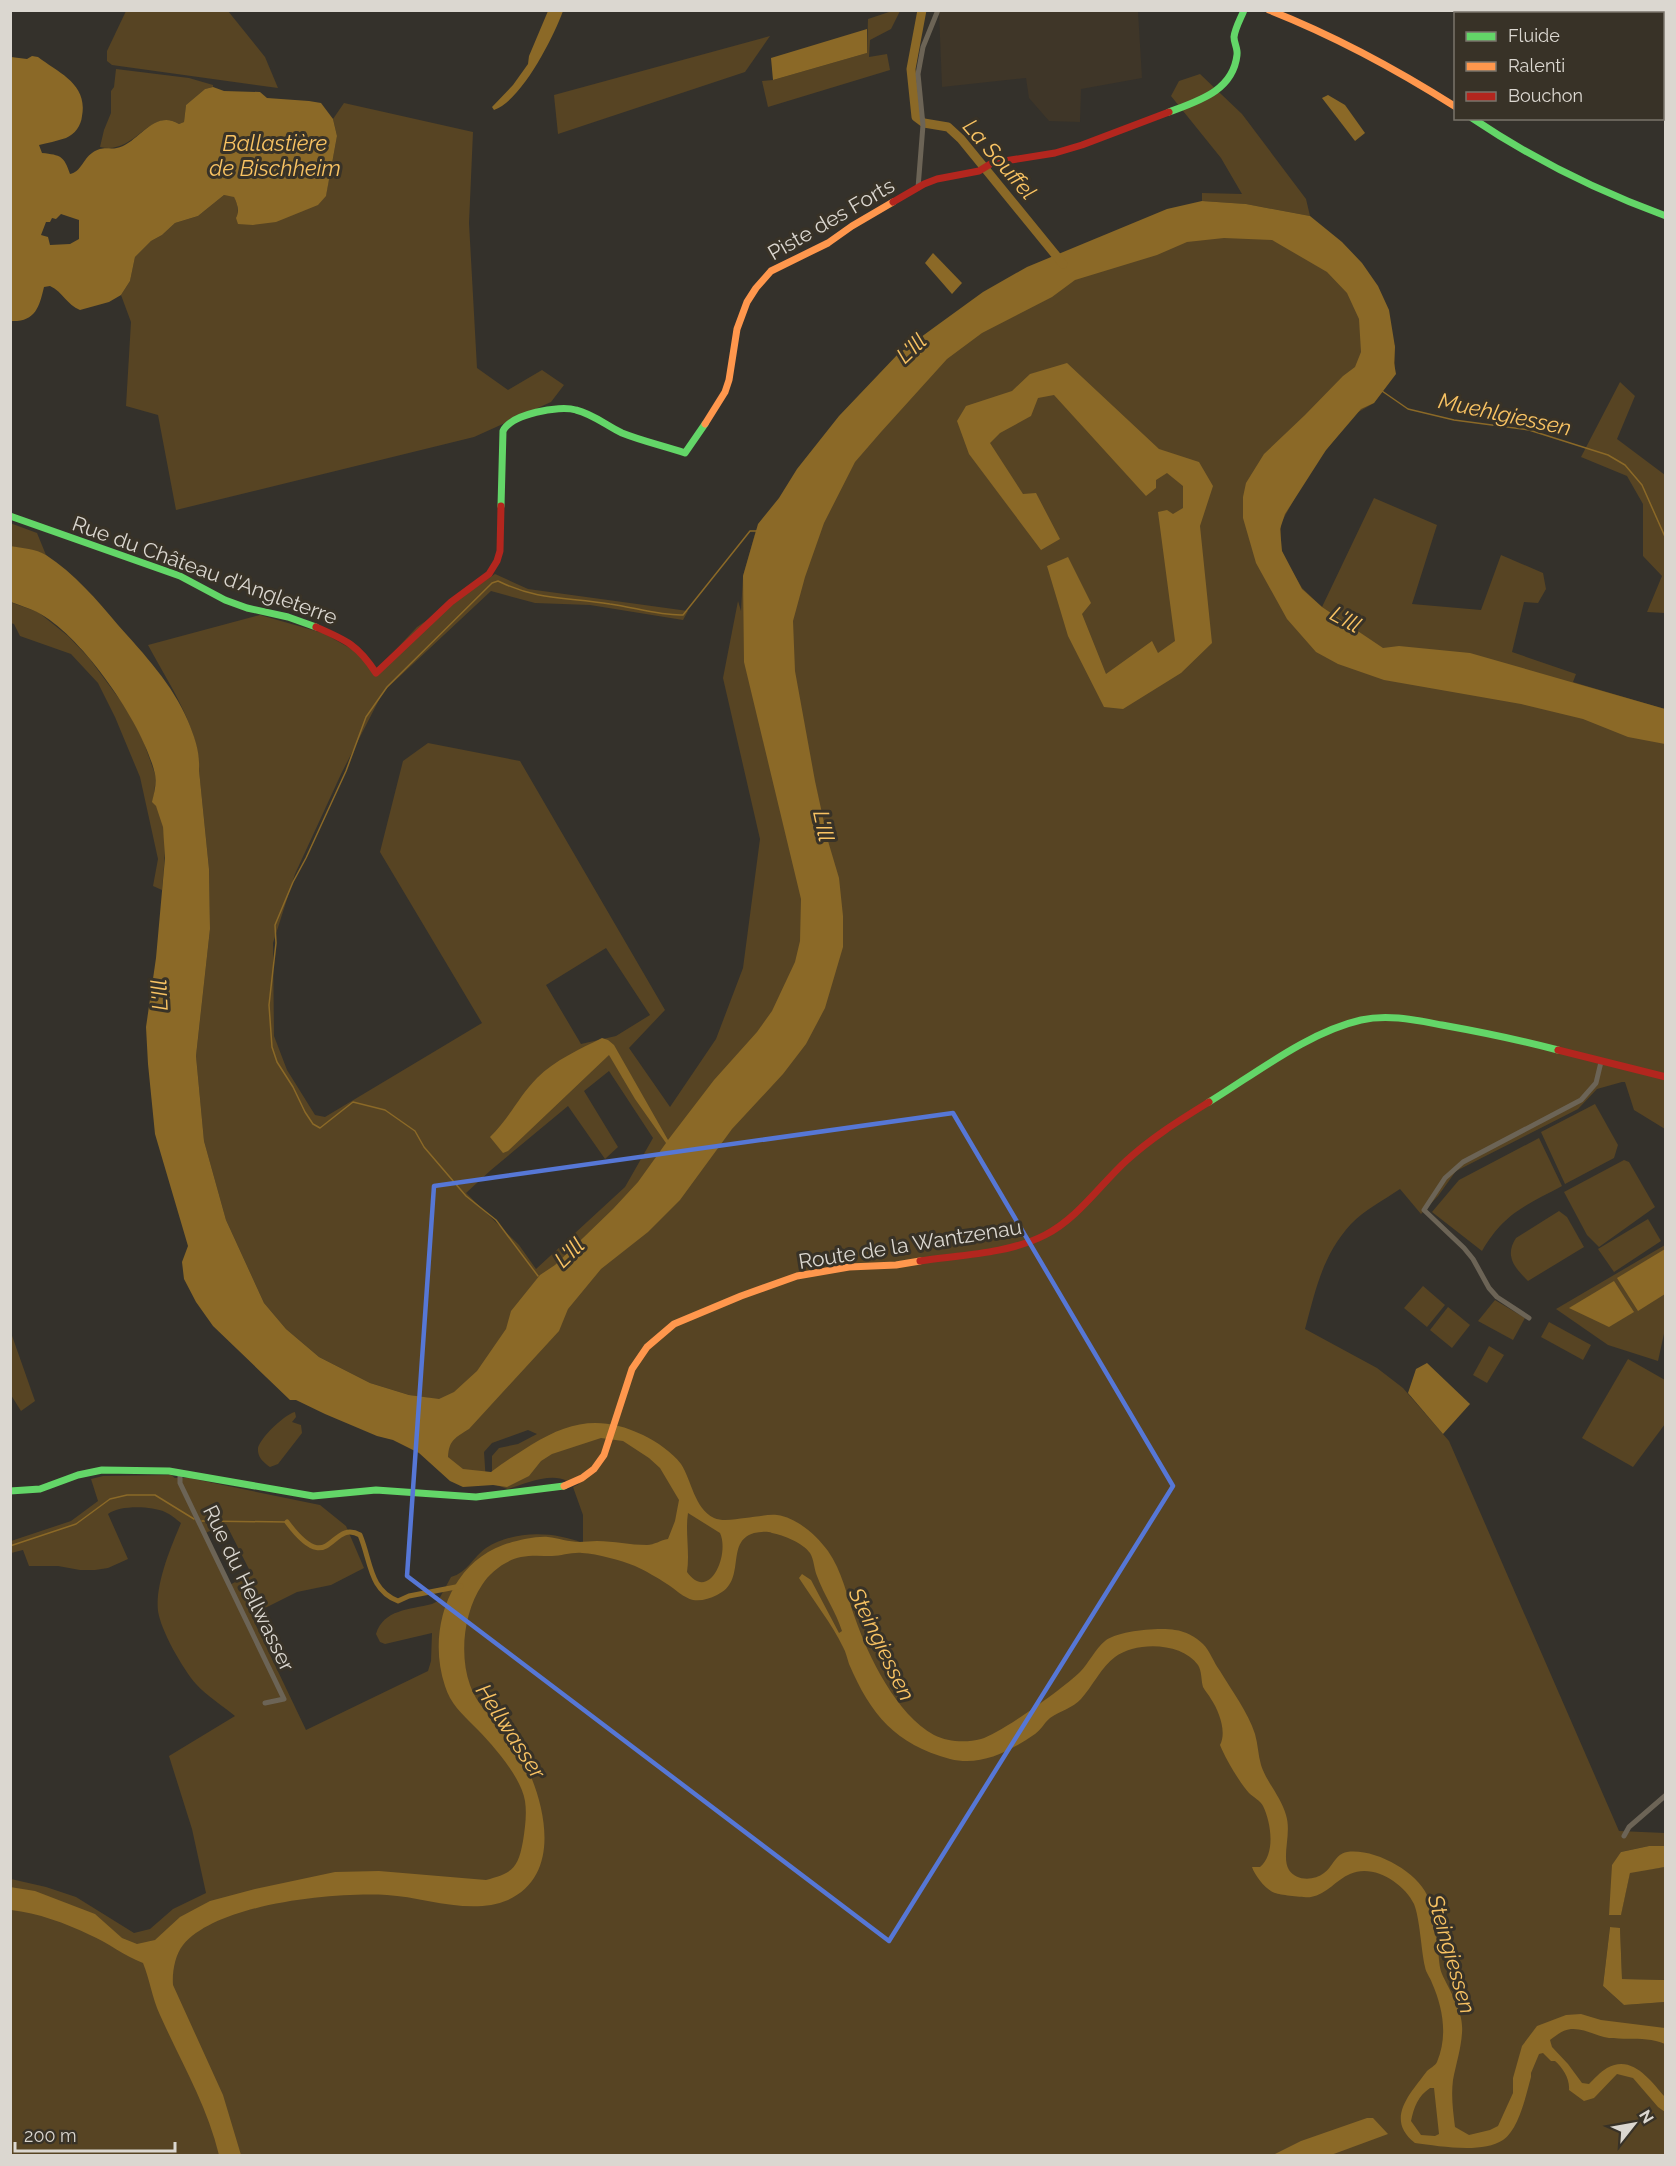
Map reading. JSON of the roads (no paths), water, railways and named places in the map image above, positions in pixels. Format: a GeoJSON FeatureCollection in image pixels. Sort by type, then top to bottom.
{"type":"FeatureCollection","features":[{"type":"Feature","properties":{"kind":"main road","name":"Piste des Forts"},"geometry":{"type":"LineString","coordinates":[[376,673],[451,602],[494,568],[500,551],[502,431],[506,425],[514,420],[546,410],[573,409],[586,413],[623,433],[685,453],[718,406],[725,392],[737,329],[747,302],[771,271],[828,243],[852,226],[937,179],[1082,145],[1207,97],[1222,86],[1233,73],[1238,53],[1234,37],[1244,10]]}},
{"type":"Feature","properties":{"kind":"main road"},"geometry":{"type":"LineString","coordinates":[[1269,10],[1380,60],[1454,106]]}},
{"type":"Feature","properties":{"kind":"main road"},"geometry":{"type":"LineString","coordinates":[[1475,120],[1517,148],[1554,168],[1610,195],[1665,216]]}},
{"type":"Feature","properties":{"kind":"main road","name":"Rue du Château d'Angleterre"},"geometry":{"type":"LineString","coordinates":[[10,516],[180,576],[225,600],[318,628],[353,644],[366,657],[376,673]]}},
{"type":"Feature","properties":{"kind":"main road","name":"Route de la Wantzenau"},"geometry":{"type":"LineString","coordinates":[[10,1491],[40,1489],[78,1475],[102,1470],[155,1470],[180,1473],[307,1496],[376,1490],[476,1497],[548,1489],[569,1484],[594,1469],[604,1455],[627,1380],[636,1363],[655,1339],[674,1324],[797,1276],[849,1267],[896,1265],[993,1251],[1033,1241],[1048,1234],[1068,1219],[1126,1161],[1155,1136],[1314,1037],[1341,1025],[1375,1018],[1402,1018],[1485,1032],[1665,1077]]}},
{"type":"Feature","properties":{"kind":"street"},"geometry":{"type":"LineString","coordinates":[[918,188],[923,122],[918,74],[928,33],[938,10]]}},
{"type":"Feature","properties":{"kind":"street"},"geometry":{"type":"LineString","coordinates":[[1529,1318],[1497,1297],[1468,1254],[1424,1210],[1444,1178],[1463,1162],[1581,1100],[1596,1083],[1601,1062]]}},
{"type":"Feature","properties":{"kind":"street","name":"Rue du Hellwasser"},"geometry":{"type":"LineString","coordinates":[[180,1473],[180,1483],[284,1699],[265,1703]]}},
{"type":"Feature","properties":{"kind":"street"},"geometry":{"type":"LineString","coordinates":[[1624,1836],[1629,1827],[1665,1795]]}},
{"type":"Feature","properties":{"kind":"water"},"geometry":{"type":"Polygon","coordinates":[[[548,11],[563,11],[544,52],[515,94],[505,104],[494,110],[492,107],[513,85],[528,64],[529,56],[548,11]]]}},
{"type":"Feature","properties":{"kind":"water"},"geometry":{"type":"Polygon","coordinates":[[[867,29],[867,53],[773,80],[771,58],[867,29]]]}},
{"type":"Feature","properties":{"kind":"water","name":"Ballastière de Bischheim"},"geometry":{"type":"Polygon","coordinates":[[[32,56],[38,57],[63,74],[76,87],[81,96],[82,116],[77,129],[66,138],[39,145],[42,153],[64,160],[70,174],[77,171],[92,153],[100,149],[123,146],[156,122],[163,120],[179,124],[184,122],[186,105],[205,89],[213,87],[224,91],[260,92],[267,98],[321,103],[333,119],[337,136],[326,196],[318,205],[276,222],[253,225],[238,224],[236,218],[238,207],[234,197],[224,195],[198,216],[175,223],[151,241],[135,257],[130,281],[121,295],[109,302],[80,310],[50,286],[44,287],[35,312],[26,319],[11,321],[11,57],[27,59],[32,56]],[[61,214],[56,219],[52,218],[50,222],[46,222],[41,235],[48,237],[50,245],[70,244],[79,239],[79,220],[61,214]]]}},
{"type":"Feature","properties":{"kind":"water"},"geometry":{"type":"Polygon","coordinates":[[[1328,95],[1345,105],[1365,133],[1355,141],[1322,98],[1328,95]]]}},
{"type":"Feature","properties":{"kind":"water","name":"L'Ill"},"geometry":{"type":"Polygon","coordinates":[[[1202,201],[1246,204],[1310,216],[1342,242],[1362,263],[1378,286],[1389,310],[1395,347],[1396,374],[1374,403],[1361,409],[1326,450],[1285,514],[1280,529],[1282,551],[1302,589],[1322,607],[1383,648],[1399,646],[1470,653],[1665,709],[1665,744],[1628,737],[1583,719],[1521,704],[1384,680],[1338,664],[1316,652],[1287,619],[1256,563],[1243,518],[1243,497],[1246,483],[1264,454],[1355,367],[1361,352],[1359,319],[1347,293],[1327,272],[1272,240],[1224,238],[1187,242],[1157,255],[1075,280],[1052,297],[982,333],[947,359],[855,462],[824,523],[805,577],[793,621],[795,671],[815,781],[839,878],[843,916],[843,947],[825,1008],[806,1044],[783,1074],[732,1129],[680,1200],[648,1232],[601,1269],[568,1309],[559,1331],[469,1429],[454,1440],[448,1457],[463,1469],[491,1472],[531,1445],[559,1430],[599,1423],[628,1429],[659,1444],[681,1464],[698,1501],[707,1514],[721,1520],[777,1515],[806,1528],[818,1539],[837,1567],[868,1650],[896,1699],[921,1726],[945,1739],[963,1741],[981,1739],[1003,1728],[1047,1699],[1072,1679],[1101,1644],[1111,1638],[1128,1632],[1159,1629],[1179,1631],[1190,1635],[1208,1650],[1252,1726],[1261,1765],[1281,1802],[1288,1822],[1286,1859],[1292,1874],[1305,1879],[1320,1876],[1343,1853],[1358,1852],[1393,1863],[1414,1878],[1427,1895],[1434,1922],[1441,1971],[1459,2009],[1462,2025],[1461,2045],[1452,2086],[1455,2127],[1469,2135],[1498,2126],[1513,2093],[1513,2078],[1522,2046],[1537,2026],[1566,2015],[1581,2014],[1601,2020],[1665,2028],[1665,2044],[1644,2039],[1609,2038],[1576,2029],[1565,2030],[1550,2040],[1552,2047],[1582,2083],[1589,2084],[1604,2070],[1616,2065],[1624,2064],[1640,2071],[1665,2097],[1665,2112],[1633,2078],[1617,2074],[1594,2098],[1584,2101],[1569,2090],[1567,2078],[1561,2067],[1543,2053],[1539,2054],[1531,2073],[1518,2120],[1503,2140],[1484,2147],[1472,2148],[1415,2143],[1406,2134],[1402,2125],[1403,2106],[1427,2071],[1437,2062],[1442,2042],[1443,2022],[1439,2002],[1425,1967],[1414,1904],[1395,1882],[1378,1873],[1368,1871],[1350,1874],[1322,1893],[1311,1897],[1275,1893],[1261,1882],[1252,1867],[1260,1867],[1268,1854],[1270,1829],[1266,1813],[1262,1804],[1241,1783],[1222,1750],[1220,1745],[1223,1734],[1219,1715],[1203,1687],[1199,1667],[1191,1657],[1170,1648],[1158,1646],[1146,1646],[1124,1652],[1106,1666],[1078,1702],[1050,1718],[1037,1732],[1025,1740],[995,1756],[984,1759],[962,1761],[950,1759],[914,1745],[900,1736],[876,1713],[857,1682],[839,1638],[799,1578],[802,1574],[811,1580],[839,1633],[842,1631],[820,1583],[810,1553],[792,1540],[763,1532],[754,1533],[745,1538],[740,1545],[732,1581],[726,1589],[702,1600],[686,1597],[660,1579],[635,1566],[588,1554],[521,1557],[504,1564],[489,1576],[476,1596],[467,1620],[464,1647],[467,1673],[474,1695],[514,1743],[533,1782],[544,1827],[544,1849],[538,1870],[527,1887],[508,1900],[494,1904],[463,1906],[387,1895],[309,1898],[249,1910],[222,1919],[200,1931],[183,1945],[175,1964],[173,1985],[223,2095],[241,2155],[219,2155],[201,2101],[157,2009],[143,1963],[71,1926],[41,1916],[11,1910],[10,1887],[35,1891],[95,1914],[122,1938],[137,1944],[155,1940],[180,1917],[210,1901],[335,1872],[379,1871],[486,1880],[508,1872],[516,1864],[521,1850],[526,1821],[525,1801],[512,1771],[489,1741],[457,1708],[447,1692],[440,1666],[439,1644],[441,1623],[447,1603],[456,1584],[468,1568],[484,1555],[508,1543],[543,1537],[575,1542],[603,1541],[647,1545],[668,1539],[675,1521],[679,1500],[660,1468],[649,1458],[623,1441],[601,1438],[552,1454],[541,1461],[529,1476],[507,1487],[493,1485],[463,1487],[450,1481],[419,1453],[296,1400],[290,1400],[213,1326],[196,1302],[184,1279],[182,1262],[188,1246],[155,1134],[148,1064],[146,1027],[156,958],[165,858],[163,827],[156,806],[152,802],[155,774],[149,754],[125,707],[91,660],[55,624],[37,612],[11,602],[11,546],[46,555],[85,587],[166,682],[182,708],[195,739],[199,757],[209,869],[210,929],[196,1056],[204,1141],[226,1220],[264,1303],[286,1329],[319,1357],[370,1383],[409,1395],[439,1399],[454,1392],[477,1371],[506,1329],[511,1311],[540,1275],[555,1265],[613,1209],[638,1182],[666,1143],[635,1099],[609,1055],[508,1151],[503,1153],[490,1137],[531,1085],[544,1072],[568,1055],[602,1038],[608,1040],[614,1045],[668,1140],[714,1080],[757,1032],[772,1011],[795,962],[800,941],[801,899],[744,662],[743,576],[758,524],[779,498],[797,469],[839,416],[898,354],[983,292],[1027,267],[1167,209],[1202,201]],[[688,1513],[687,1572],[695,1580],[703,1582],[710,1579],[716,1572],[722,1553],[722,1542],[720,1533],[688,1513]],[[1430,2088],[1417,2102],[1411,2121],[1421,2135],[1435,2136],[1439,2134],[1434,2088],[1430,2088]]]}},
{"type":"Feature","properties":{"kind":"water"},"geometry":{"type":"Polygon","coordinates":[[[933,253],[962,283],[952,294],[925,263],[933,253]]]}},
{"type":"Feature","properties":{"kind":"water"},"geometry":{"type":"Polygon","coordinates":[[[1067,363],[1159,449],[1199,462],[1213,486],[1200,526],[1212,643],[1181,673],[1123,709],[1104,707],[1068,636],[1047,566],[1068,557],[1091,603],[1082,614],[1106,674],[1152,641],[1158,653],[1175,641],[1158,512],[1167,510],[1173,514],[1183,508],[1183,486],[1167,473],[1156,480],[1156,488],[1146,496],[1054,395],[1038,398],[1031,416],[1000,433],[990,443],[1023,494],[1036,493],[1060,539],[1041,550],[969,454],[957,421],[966,406],[1012,391],[1030,374],[1067,363]]]}},
{"type":"Feature","properties":{"kind":"water"},"geometry":{"type":"Polygon","coordinates":[[[1665,1249],[1665,1294],[1638,1311],[1617,1278],[1665,1249]]]}},
{"type":"Feature","properties":{"kind":"water"},"geometry":{"type":"Polygon","coordinates":[[[1614,1281],[1634,1312],[1609,1327],[1569,1308],[1614,1281]]]}},
{"type":"Feature","properties":{"kind":"water"},"geometry":{"type":"Polygon","coordinates":[[[1427,1363],[1470,1404],[1443,1434],[1408,1393],[1416,1369],[1427,1363]]]}},
{"type":"Feature","properties":{"kind":"water"},"geometry":{"type":"Polygon","coordinates":[[[1649,1846],[1665,1846],[1665,1867],[1630,1873],[1621,1915],[1609,1915],[1612,1865],[1621,1852],[1649,1846]]]}},
{"type":"Feature","properties":{"kind":"water"},"geometry":{"type":"Polygon","coordinates":[[[1610,1927],[1620,1928],[1622,1979],[1665,1980],[1665,2002],[1624,2005],[1603,1986],[1610,1927]]]}},
{"type":"Feature","properties":{"kind":"water"},"geometry":{"type":"Polygon","coordinates":[[[1367,2118],[1373,2118],[1388,2134],[1331,2155],[1273,2155],[1301,2141],[1367,2118]]]}},
{"type":"Feature","properties":{"kind":"waterway","name":"La Souffel"},"geometry":{"type":"LineString","coordinates":[[922,10],[911,69],[916,117],[924,123],[948,127],[961,139],[1063,264]]}},
{"type":"Feature","properties":{"kind":"waterway","name":"Muehlgiessen"},"geometry":{"type":"LineString","coordinates":[[1382,391],[1408,409],[1454,420],[1529,430],[1608,455],[1625,465],[1642,485],[1666,539]]}},
{"type":"Feature","properties":{"kind":"waterway"},"geometry":{"type":"LineString","coordinates":[[538,1276],[496,1220],[466,1196],[424,1147],[415,1131],[385,1110],[353,1102],[320,1128],[313,1124],[277,1062],[272,1047],[269,1005],[276,943],[275,925],[346,771],[366,717],[387,687],[492,583],[498,581],[540,595],[683,615],[750,531],[757,531]]}},
{"type":"Feature","properties":{"kind":"waterway"},"geometry":{"type":"LineString","coordinates":[[10,1546],[76,1524],[110,1499],[127,1495],[155,1495],[194,1519]]}},
{"type":"Feature","properties":{"kind":"waterway"},"geometry":{"type":"LineString","coordinates":[[202,1521],[287,1522]]}},
{"type":"Feature","properties":{"kind":"waterway"},"geometry":{"type":"LineString","coordinates":[[287,1522],[302,1539],[313,1547],[322,1548],[342,1534],[350,1532],[360,1535],[376,1582],[381,1590],[398,1601],[409,1596],[461,1586]]}},
{"type":"Feature","properties":{"kind":"water label","name":"Steingiessen"},"geometry":{"type":"Point","coordinates":[882,1644]}},
{"type":"Feature","properties":{"kind":"water label","name":"Hellwasser"},"geometry":{"type":"Point","coordinates":[511,1731]}},
{"type":"Feature","properties":{"kind":"water label","name":"Steingiessen"},"geometry":{"type":"Point","coordinates":[1452,1954]}}]}
